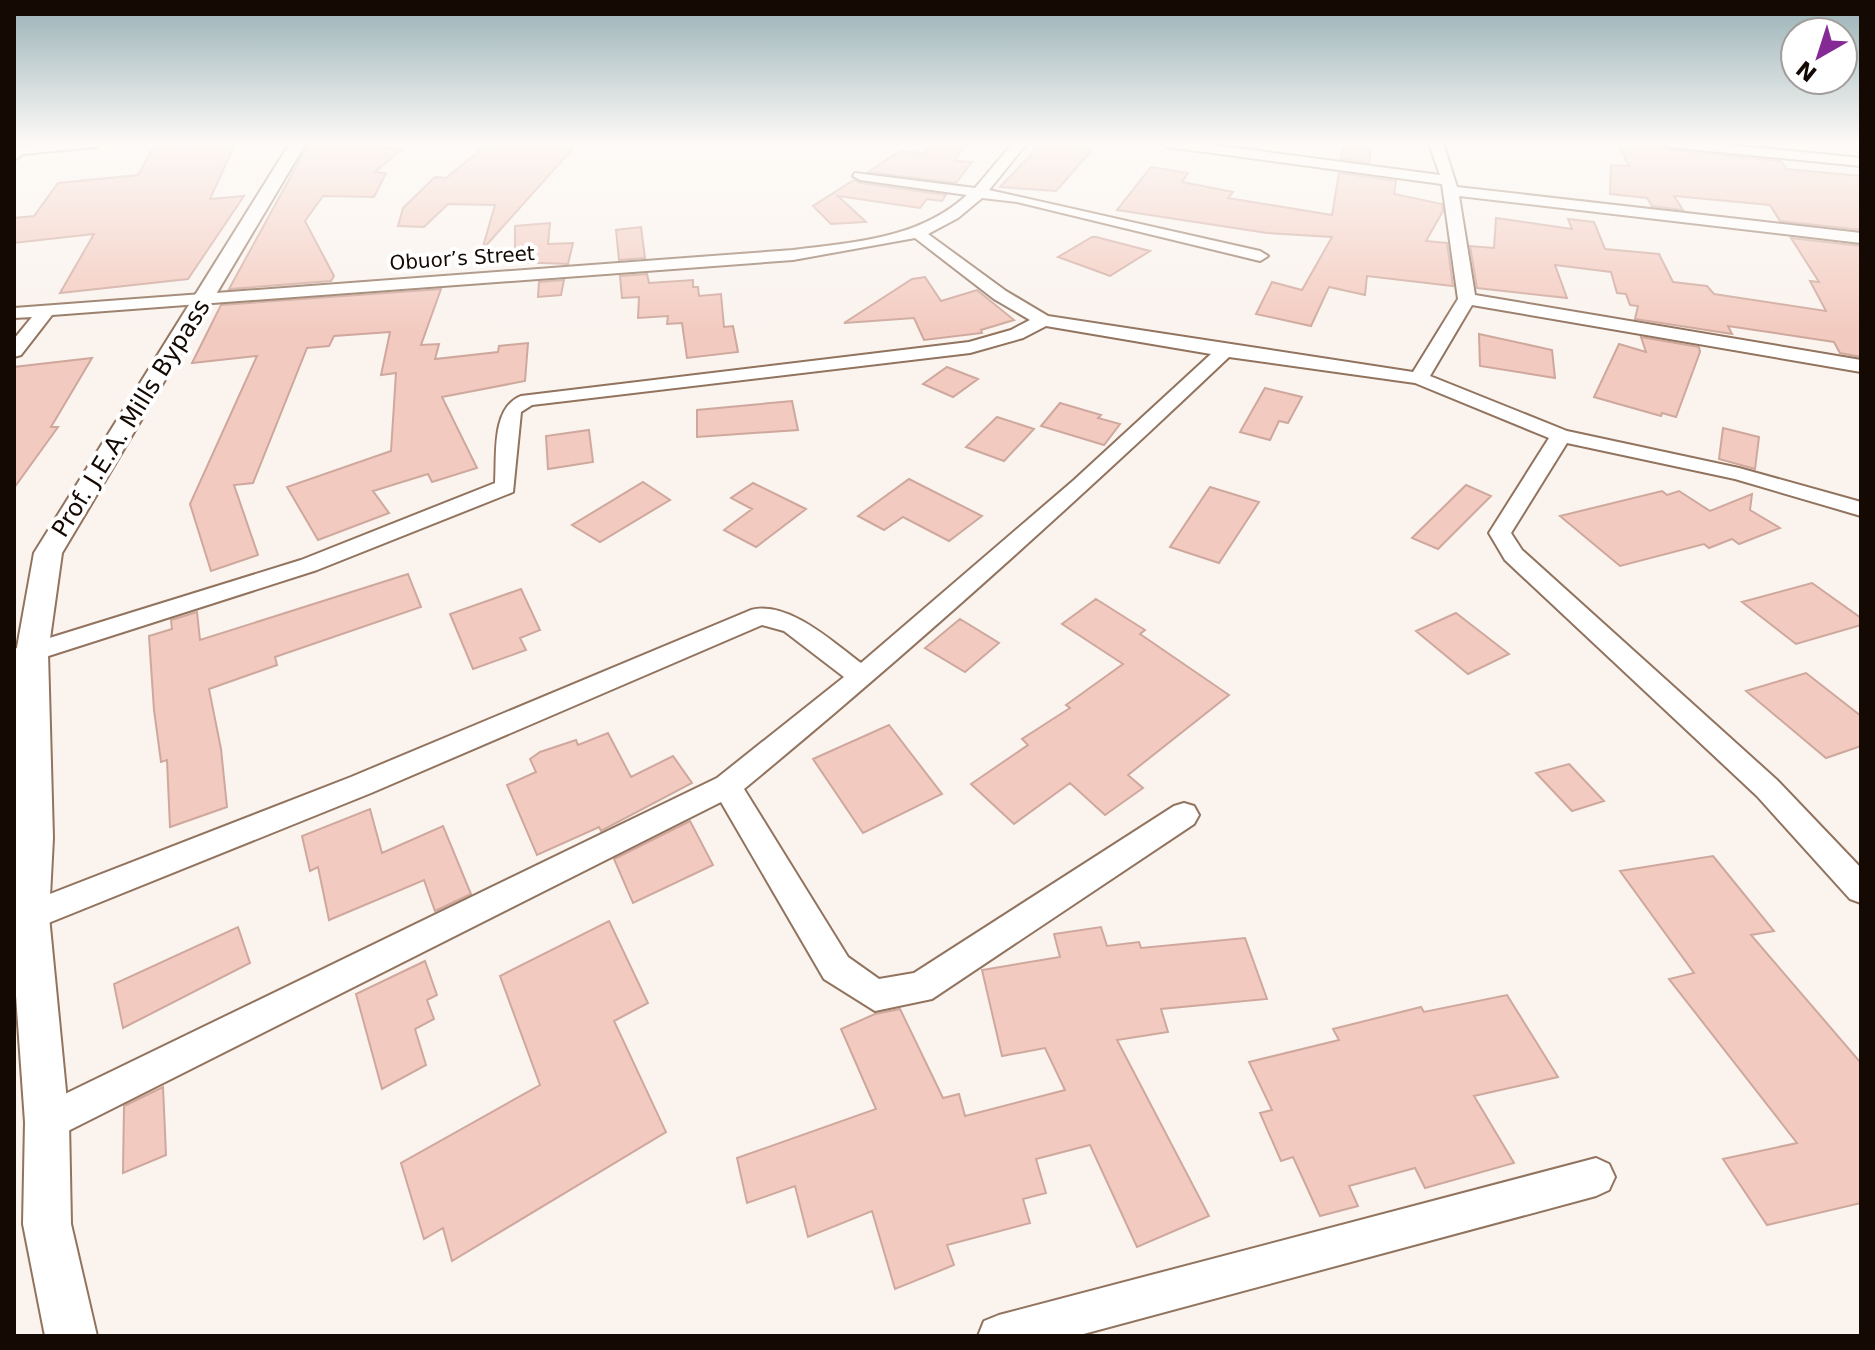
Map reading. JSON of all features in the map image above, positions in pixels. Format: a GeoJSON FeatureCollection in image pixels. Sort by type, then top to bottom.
{"type":"FeatureCollection","features":[{"type":"Feature","properties":{"kind":"street","name":"Prof. J.E.A. Mills Bypass"},"geometry":{"type":"LineString","coordinates":[[71,1336],[47,1224],[47,1122],[24,847],[23,656],[48,553],[260,206]]}},
{"type":"Feature","properties":{"kind":"street","name":"Obuor’s Street"},"geometry":{"type":"LineString","coordinates":[[14,313],[793,255],[875,243],[916,232],[953,216],[964,206]]}},
{"type":"Feature","properties":{"kind":"street"},"geometry":{"type":"LineString","coordinates":[[1045,206],[1260,256]]}},
{"type":"Feature","properties":{"kind":"street"},"geometry":{"type":"LineString","coordinates":[[1419,378],[1467,299],[1452,206]]}},
{"type":"Feature","properties":{"kind":"street"},"geometry":{"type":"LineString","coordinates":[[1607,206],[1861,238]]}},
{"type":"Feature","properties":{"kind":"street"},"geometry":{"type":"LineString","coordinates":[[916,232],[1000,295],[1043,320],[1225,351],[1419,378],[1561,436],[1739,474],[1861,509]]}},
{"type":"Feature","properties":{"kind":"street"},"geometry":{"type":"LineString","coordinates":[[1467,299],[1861,366]]}},
{"type":"Feature","properties":{"kind":"street"},"geometry":{"type":"LineString","coordinates":[[14,351],[47,310]]}},
{"type":"Feature","properties":{"kind":"street"},"geometry":{"type":"LineString","coordinates":[[23,656],[309,565],[505,487],[511,412],[515,405],[528,400],[970,347],[1017,334],[1043,320]]}},
{"type":"Feature","properties":{"kind":"street"},"geometry":{"type":"LineString","coordinates":[[47,1122],[727,786],[862,677],[1082,485],[1225,351]]}},
{"type":"Feature","properties":{"kind":"street"},"geometry":{"type":"LineString","coordinates":[[1561,436],[1500,533],[1513,555],[1767,788],[1861,889]]}},
{"type":"Feature","properties":{"kind":"street"},"geometry":{"type":"LineString","coordinates":[[30,916],[361,785],[760,616],[793,625],[862,677]]}},
{"type":"Feature","properties":{"kind":"street"},"geometry":{"type":"LineString","coordinates":[[727,786],[836,968],[875,995],[920,988],[1184,815]]}},
{"type":"Feature","properties":{"kind":"street"},"geometry":{"type":"LineString","coordinates":[[999,1336],[1596,1177]]}},
{"type":"Feature","properties":{"kind":"building"},"geometry":{"type":"Polygon","coordinates":[[[41,206],[237,206],[188,279],[60,293],[94,234],[14,243],[14,218],[34,216],[41,206]]]}},
{"type":"Feature","properties":{"kind":"building"},"geometry":{"type":"Polygon","coordinates":[[[274,206],[316,206],[305,221],[334,276],[331,281],[229,289],[274,206]]]}},
{"type":"Feature","properties":{"kind":"building"},"geometry":{"type":"Polygon","coordinates":[[[446,206],[424,227],[398,226],[403,208],[446,206]]]}},
{"type":"Feature","properties":{"kind":"building"},"geometry":{"type":"Polygon","coordinates":[[[495,206],[521,206],[482,250],[495,206]]]}},
{"type":"Feature","properties":{"kind":"building"},"geometry":{"type":"Polygon","coordinates":[[[813,206],[849,206],[866,222],[831,224],[813,206]]]}},
{"type":"Feature","properties":{"kind":"building"},"geometry":{"type":"Polygon","coordinates":[[[1120,206],[1277,206],[1332,215],[1334,206],[1442,206],[1443,211],[1426,241],[1447,243],[1453,286],[1367,276],[1365,295],[1329,287],[1311,326],[1256,314],[1272,282],[1302,290],[1332,237],[1267,233],[1117,210],[1120,206]]]}},
{"type":"Feature","properties":{"kind":"building"},"geometry":{"type":"Polygon","coordinates":[[[1652,206],[1680,206],[1683,210],[1652,206]]]}},
{"type":"Feature","properties":{"kind":"building"},"geometry":{"type":"Polygon","coordinates":[[[1771,206],[1861,206],[1861,230],[1780,221],[1771,206]]]}},
{"type":"Feature","properties":{"kind":"building"},"geometry":{"type":"Polygon","coordinates":[[[1496,218],[1572,229],[1568,219],[1594,222],[1605,249],[1659,254],[1673,282],[1707,286],[1714,294],[1826,311],[1810,281],[1819,282],[1791,238],[1861,246],[1861,357],[1840,353],[1834,342],[1728,326],[1732,334],[1635,319],[1638,306],[1630,305],[1626,294],[1617,293],[1611,272],[1555,265],[1567,298],[1477,288],[1470,246],[1494,248],[1496,218]]]}},
{"type":"Feature","properties":{"kind":"building"},"geometry":{"type":"Polygon","coordinates":[[[550,223],[548,244],[573,243],[568,264],[515,262],[515,226],[550,223]]]}},
{"type":"Feature","properties":{"kind":"building"},"geometry":{"type":"Polygon","coordinates":[[[641,227],[645,258],[619,260],[616,230],[641,227]]]}},
{"type":"Feature","properties":{"kind":"building"},"geometry":{"type":"Polygon","coordinates":[[[1092,237],[1150,251],[1110,276],[1058,257],[1092,237]]]}},
{"type":"Feature","properties":{"kind":"building"},"geometry":{"type":"Polygon","coordinates":[[[647,274],[649,283],[693,280],[693,287],[698,287],[699,296],[721,294],[724,327],[733,326],[738,352],[687,358],[682,323],[667,324],[668,316],[638,318],[639,297],[622,298],[620,276],[647,274]]]}},
{"type":"Feature","properties":{"kind":"building"},"geometry":{"type":"Polygon","coordinates":[[[925,277],[941,301],[977,290],[1014,320],[981,330],[982,333],[924,340],[914,318],[844,323],[912,279],[925,277]]]}},
{"type":"Feature","properties":{"kind":"building"},"geometry":{"type":"Polygon","coordinates":[[[564,280],[561,295],[538,297],[539,282],[564,280]]]}},
{"type":"Feature","properties":{"kind":"building"},"geometry":{"type":"Polygon","coordinates":[[[441,289],[421,345],[439,344],[435,359],[498,352],[499,346],[528,343],[525,381],[442,397],[477,468],[432,482],[428,474],[373,491],[389,513],[318,540],[287,487],[391,451],[396,373],[381,375],[390,332],[334,336],[329,346],[307,348],[253,483],[234,485],[258,555],[211,571],[190,504],[257,356],[192,363],[221,305],[441,289]]]}},
{"type":"Feature","properties":{"kind":"building"},"geometry":{"type":"Polygon","coordinates":[[[1479,334],[1552,350],[1555,378],[1480,366],[1479,334]]]}},
{"type":"Feature","properties":{"kind":"building"},"geometry":{"type":"Polygon","coordinates":[[[1641,337],[1699,347],[1700,352],[1676,417],[1662,413],[1661,416],[1594,397],[1619,344],[1646,352],[1641,337]]]}},
{"type":"Feature","properties":{"kind":"building"},"geometry":{"type":"Polygon","coordinates":[[[92,358],[51,427],[58,427],[14,488],[14,367],[92,358]]]}},
{"type":"Feature","properties":{"kind":"building"},"geometry":{"type":"Polygon","coordinates":[[[947,367],[978,379],[953,397],[923,384],[947,367]]]}},
{"type":"Feature","properties":{"kind":"building"},"geometry":{"type":"Polygon","coordinates":[[[1265,388],[1302,397],[1288,423],[1279,421],[1270,440],[1240,432],[1265,388]]]}},
{"type":"Feature","properties":{"kind":"building"},"geometry":{"type":"Polygon","coordinates":[[[792,401],[798,430],[697,437],[697,410],[792,401]]]}},
{"type":"Feature","properties":{"kind":"building"},"geometry":{"type":"Polygon","coordinates":[[[1060,403],[1120,424],[1104,445],[1041,426],[1060,403]]]}},
{"type":"Feature","properties":{"kind":"building"},"geometry":{"type":"Polygon","coordinates":[[[997,417],[1034,429],[1004,461],[966,447],[997,417]]]}},
{"type":"Feature","properties":{"kind":"building"},"geometry":{"type":"Polygon","coordinates":[[[1723,428],[1759,437],[1755,469],[1719,459],[1723,428]]]}},
{"type":"Feature","properties":{"kind":"building"},"geometry":{"type":"Polygon","coordinates":[[[589,430],[593,462],[548,469],[546,436],[589,430]]]}},
{"type":"Feature","properties":{"kind":"building"},"geometry":{"type":"Polygon","coordinates":[[[909,479],[982,516],[949,541],[903,517],[884,530],[858,516],[909,479]]]}},
{"type":"Feature","properties":{"kind":"building"},"geometry":{"type":"Polygon","coordinates":[[[643,482],[670,500],[600,542],[572,525],[643,482]]]}},
{"type":"Feature","properties":{"kind":"building"},"geometry":{"type":"Polygon","coordinates":[[[753,483],[806,509],[756,547],[724,530],[752,509],[731,498],[753,483]]]}},
{"type":"Feature","properties":{"kind":"building"},"geometry":{"type":"Polygon","coordinates":[[[1466,485],[1491,496],[1438,549],[1412,538],[1466,485]]]}},
{"type":"Feature","properties":{"kind":"building"},"geometry":{"type":"Polygon","coordinates":[[[1210,487],[1259,502],[1219,563],[1170,547],[1210,487]]]}},
{"type":"Feature","properties":{"kind":"building"},"geometry":{"type":"Polygon","coordinates":[[[1662,491],[1667,495],[1679,491],[1710,511],[1752,494],[1750,510],[1780,528],[1739,544],[1732,539],[1709,548],[1704,544],[1620,566],[1560,516],[1662,491]]]}},
{"type":"Feature","properties":{"kind":"building"},"geometry":{"type":"Polygon","coordinates":[[[408,574],[421,607],[275,657],[277,665],[209,689],[221,749],[227,807],[170,827],[167,760],[161,762],[149,636],[172,629],[171,620],[197,612],[200,640],[408,574]]]}},
{"type":"Feature","properties":{"kind":"building"},"geometry":{"type":"Polygon","coordinates":[[[1812,583],[1861,618],[1861,625],[1796,644],[1742,602],[1812,583]]]}},
{"type":"Feature","properties":{"kind":"building"},"geometry":{"type":"Polygon","coordinates":[[[521,589],[540,630],[520,638],[526,650],[473,669],[450,614],[521,589]]]}},
{"type":"Feature","properties":{"kind":"building"},"geometry":{"type":"Polygon","coordinates":[[[1096,599],[1145,630],[1140,634],[1229,695],[1128,775],[1143,788],[1105,815],[1070,783],[1014,824],[971,784],[1028,745],[1022,739],[1070,708],[1066,705],[1123,664],[1062,624],[1096,599]]]}},
{"type":"Feature","properties":{"kind":"building"},"geometry":{"type":"Polygon","coordinates":[[[1456,613],[1509,654],[1468,674],[1416,631],[1456,613]]]}},
{"type":"Feature","properties":{"kind":"building"},"geometry":{"type":"Polygon","coordinates":[[[960,619],[999,643],[965,672],[925,648],[960,619]]]}},
{"type":"Feature","properties":{"kind":"building"},"geometry":{"type":"Polygon","coordinates":[[[1806,673],[1861,716],[1861,746],[1826,758],[1746,691],[1806,673]]]}},
{"type":"Feature","properties":{"kind":"building"},"geometry":{"type":"Polygon","coordinates":[[[889,725],[942,794],[863,833],[813,759],[889,725]]]}},
{"type":"Feature","properties":{"kind":"building"},"geometry":{"type":"Polygon","coordinates":[[[608,733],[631,777],[673,756],[692,783],[601,831],[599,827],[537,855],[507,785],[536,772],[530,759],[540,752],[576,740],[578,745],[608,733]]]}},
{"type":"Feature","properties":{"kind":"building"},"geometry":{"type":"Polygon","coordinates":[[[1569,764],[1604,801],[1572,811],[1536,773],[1569,764]]]}},
{"type":"Feature","properties":{"kind":"building"},"geometry":{"type":"Polygon","coordinates":[[[370,809],[382,853],[443,826],[471,894],[435,911],[424,880],[329,920],[318,867],[310,871],[302,836],[370,809]]]}},
{"type":"Feature","properties":{"kind":"building"},"geometry":{"type":"Polygon","coordinates":[[[690,821],[713,865],[633,903],[614,859],[690,821]]]}},
{"type":"Feature","properties":{"kind":"building"},"geometry":{"type":"Polygon","coordinates":[[[1713,856],[1774,931],[1751,935],[1861,1063],[1861,1203],[1767,1225],[1723,1159],[1797,1143],[1669,979],[1694,973],[1620,871],[1713,856]]]}},
{"type":"Feature","properties":{"kind":"building"},"geometry":{"type":"Polygon","coordinates":[[[609,921],[648,1003],[614,1021],[666,1132],[452,1261],[443,1228],[424,1239],[401,1163],[540,1085],[500,976],[609,921]]]}},
{"type":"Feature","properties":{"kind":"building"},"geometry":{"type":"Polygon","coordinates":[[[238,927],[250,963],[123,1028],[114,984],[238,927]]]}},
{"type":"Feature","properties":{"kind":"building"},"geometry":{"type":"Polygon","coordinates":[[[1101,927],[1107,946],[1139,942],[1141,948],[1245,938],[1267,999],[1161,1009],[1168,1032],[1117,1040],[1209,1216],[1137,1247],[1090,1145],[1036,1159],[1046,1193],[1023,1199],[1030,1223],[947,1245],[954,1265],[895,1289],[872,1211],[808,1237],[795,1186],[747,1203],[737,1158],[876,1109],[841,1029],[875,1014],[900,1009],[943,1098],[959,1094],[965,1116],[1065,1090],[1045,1048],[1002,1056],[982,970],[1060,957],[1054,934],[1101,927]]]}},
{"type":"Feature","properties":{"kind":"building"},"geometry":{"type":"Polygon","coordinates":[[[425,961],[437,995],[427,1000],[434,1019],[415,1029],[426,1065],[382,1089],[356,994],[425,961]]]}},
{"type":"Feature","properties":{"kind":"building"},"geometry":{"type":"Polygon","coordinates":[[[1507,995],[1558,1077],[1474,1096],[1514,1163],[1425,1188],[1415,1168],[1349,1186],[1358,1206],[1320,1216],[1293,1157],[1281,1161],[1260,1113],[1272,1110],[1249,1062],[1339,1040],[1333,1029],[1421,1007],[1424,1012],[1507,995]]]}},
{"type":"Feature","properties":{"kind":"building"},"geometry":{"type":"Polygon","coordinates":[[[163,1087],[166,1155],[123,1173],[124,1106],[163,1087]]]}}]}
